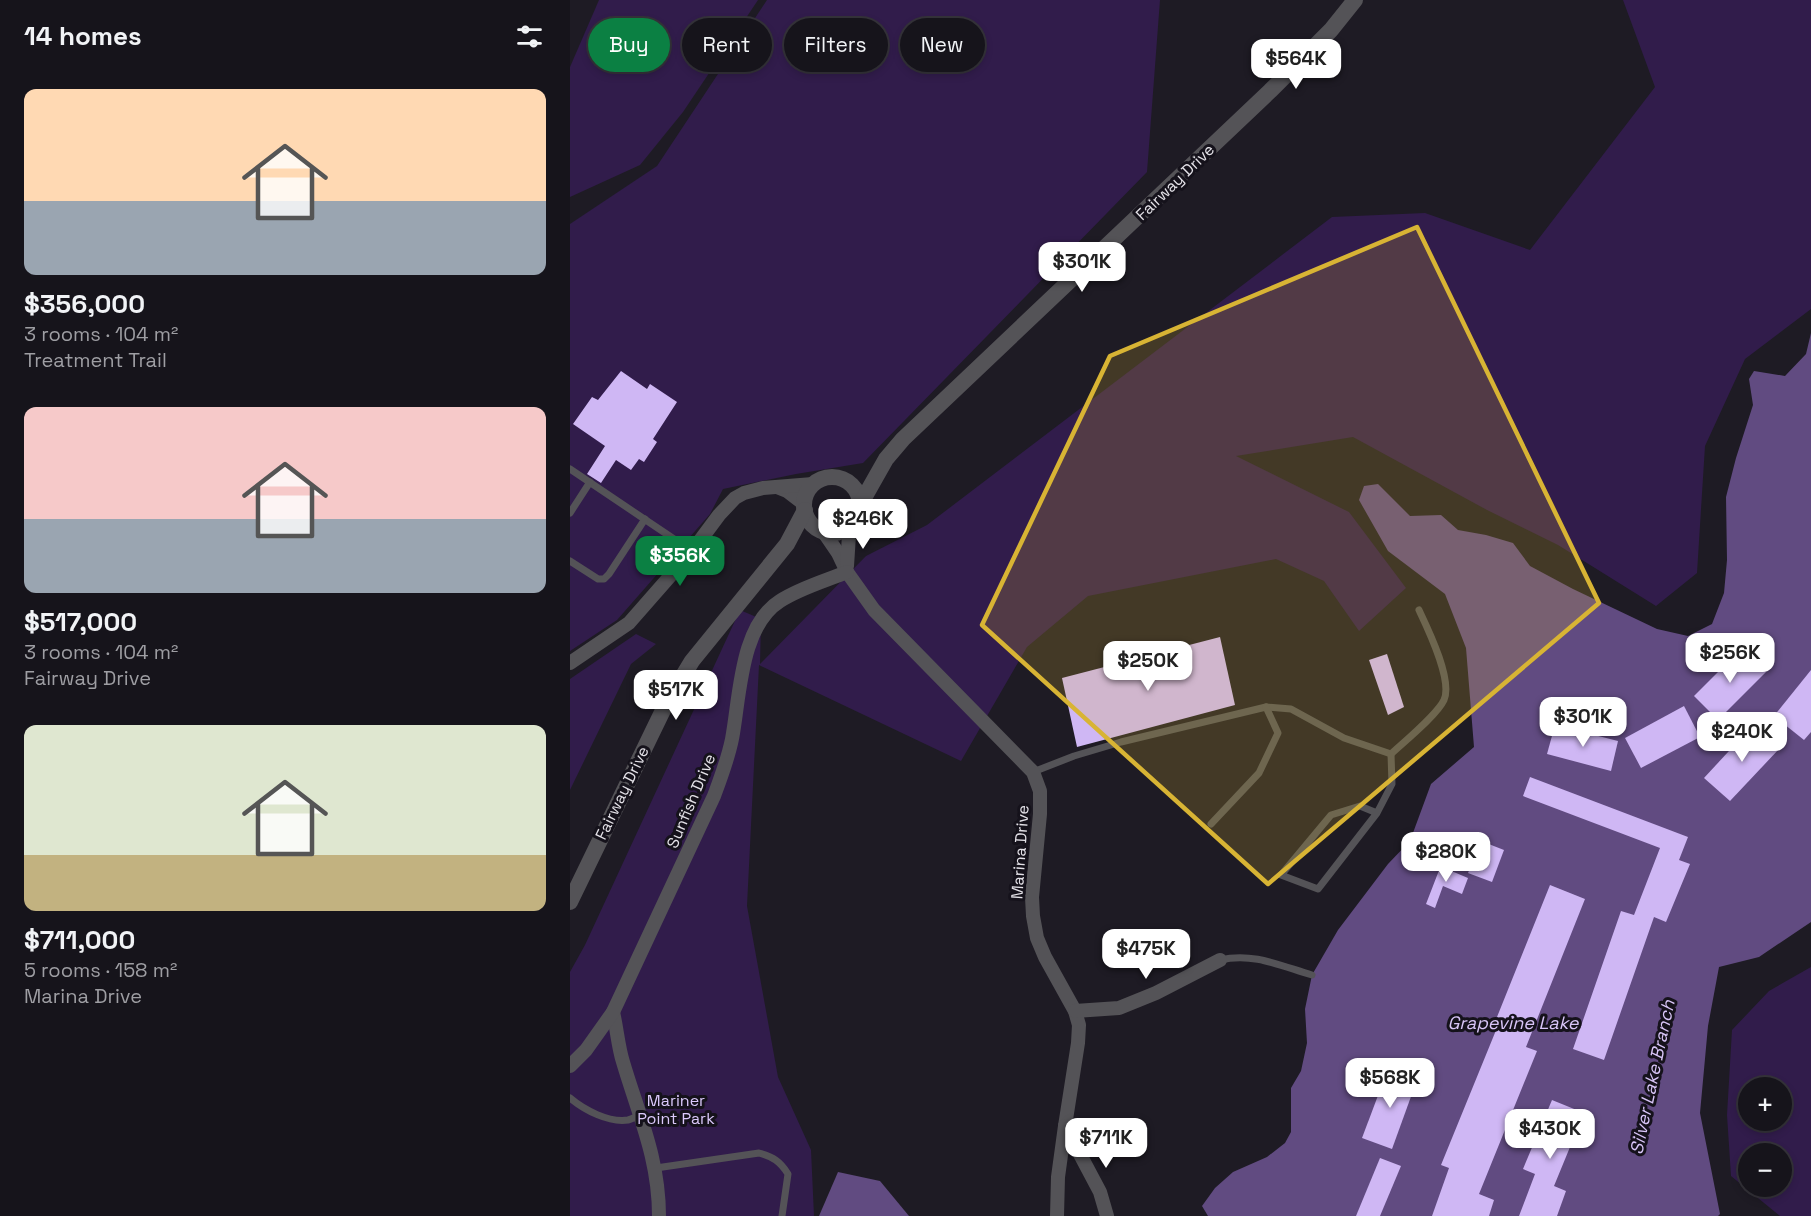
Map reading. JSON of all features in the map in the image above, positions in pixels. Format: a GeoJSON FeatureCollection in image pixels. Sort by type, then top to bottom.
{"type":"FeatureCollection","features":[{"type":"Feature","properties":{"kind":"street","name":"Fairway Drive"},"geometry":{"type":"LineString","coordinates":[[570,902],[666,704],[686,670],[787,544],[794,537],[819,530],[838,532],[854,523],[860,505],[886,459],[903,439],[1313,49],[1354,0]]}},
{"type":"Feature","properties":{"kind":"street","name":"Fairway Drive"},"geometry":{"type":"LineString","coordinates":[[787,544],[804,507],[808,490],[813,484],[826,477],[856,476],[867,472],[886,459]]}},
{"type":"Feature","properties":{"kind":"street"},"geometry":{"type":"LineString","coordinates":[[842,478],[854,488],[860,505]]}},
{"type":"Feature","properties":{"kind":"street"},"geometry":{"type":"LineString","coordinates":[[570,663],[629,623],[690,554],[719,515],[735,498],[753,490],[813,484]]}},
{"type":"Feature","properties":{"kind":"street"},"geometry":{"type":"LineString","coordinates":[[777,487],[787,491],[804,507],[810,523],[819,530],[838,553],[847,572],[874,610],[1034,772]]}},
{"type":"Feature","properties":{"kind":"street"},"geometry":{"type":"LineString","coordinates":[[847,572],[849,535],[854,523]]}},
{"type":"Feature","properties":{"kind":"street","name":"Sunfish Drive"},"geometry":{"type":"LineString","coordinates":[[570,1066],[586,1050],[614,1012],[714,796],[727,762],[754,629],[764,614],[779,601],[847,572]]}},
{"type":"Feature","properties":{"kind":"street","name":"Marina Drive"},"geometry":{"type":"LineString","coordinates":[[1034,772],[1040,791],[1032,897],[1033,916],[1037,938],[1044,957],[1075,1011],[1079,1025],[1058,1177],[1057,1216]]}},
{"type":"Feature","properties":{"kind":"street"},"geometry":{"type":"LineString","coordinates":[[1075,1011],[1119,1008],[1156,993],[1220,960]]}},
{"type":"Feature","properties":{"kind":"street"},"geometry":{"type":"LineString","coordinates":[[614,1012],[622,1060],[656,1168],[659,1216]]}},
{"type":"Feature","properties":{"kind":"street"},"geometry":{"type":"LineString","coordinates":[[1065,1126],[1100,1192],[1107,1216]]}},
{"type":"Feature","properties":{"kind":"lane"},"geometry":{"type":"LineString","coordinates":[[570,469],[674,539],[690,554]]}},
{"type":"Feature","properties":{"kind":"lane"},"geometry":{"type":"LineString","coordinates":[[570,513],[590,482]]}},
{"type":"Feature","properties":{"kind":"lane"},"geometry":{"type":"LineString","coordinates":[[570,561],[598,579],[604,579],[645,519]]}},
{"type":"Feature","properties":{"kind":"lane"},"geometry":{"type":"LineString","coordinates":[[1377,813],[1360,806],[1331,815],[1281,875],[1318,889],[1377,813],[1392,783],[1391,754],[1439,708],[1445,698],[1445,685],[1437,648],[1419,610]]}},
{"type":"Feature","properties":{"kind":"lane"},"geometry":{"type":"LineString","coordinates":[[1034,772],[1074,756],[1122,742],[1266,707],[1291,709],[1344,738],[1391,754]]}},
{"type":"Feature","properties":{"kind":"lane"},"geometry":{"type":"LineString","coordinates":[[1211,824],[1259,773],[1278,734],[1266,707]]}},
{"type":"Feature","properties":{"kind":"lane"},"geometry":{"type":"LineString","coordinates":[[1220,960],[1242,956],[1312,975]]}},
{"type":"Feature","properties":{"kind":"lane"},"geometry":{"type":"LineString","coordinates":[[570,1098],[580,1107],[615,1119],[627,1120],[641,1115]]}},
{"type":"Feature","properties":{"kind":"lane"},"geometry":{"type":"LineString","coordinates":[[656,1168],[759,1153],[771,1156],[781,1163],[788,1174],[782,1216]]}},
{"type":"Feature","properties":{"kind":"highlighted area"},"geometry":{"type":"Polygon","coordinates":[[[1417,227],[1599,603],[1268,884],[982,625],[1110,356],[1417,227]]]}},
{"type":"Feature","properties":{"kind":"green space"},"geometry":{"type":"Polygon","coordinates":[[[599,0],[758,0],[746,18],[682,18],[682,72],[710,72],[683,112],[640,165],[570,197],[570,67],[588,25],[588,72],[670,72],[670,18],[591,18],[599,0]]]}},
{"type":"Feature","properties":{"kind":"green space"},"geometry":{"type":"Polygon","coordinates":[[[767,0],[1160,0],[1147,172],[863,463],[723,489],[710,514],[617,620],[570,651],[570,224],[657,166],[719,72],[772,72],[772,18],[755,18],[767,0]]]}},
{"type":"Feature","properties":{"kind":"green space","name":"Mariner Point Park"},"geometry":{"type":"Polygon","coordinates":[[[1623,0],[1811,0],[1811,309],[1745,359],[1705,446],[1697,573],[1656,606],[1558,545],[1487,510],[1353,437],[1236,456],[1349,512],[1406,588],[1359,631],[1324,581],[1276,559],[1088,596],[1027,647],[961,761],[759,665],[747,906],[778,1077],[811,1150],[814,1216],[570,1216],[570,972],[585,945],[740,610],[761,619],[760,664],[866,556],[927,525],[1332,217],[1425,213],[1530,250],[1655,87],[1623,0]]]}},
{"type":"Feature","properties":{"kind":"green space"},"geometry":{"type":"Polygon","coordinates":[[[636,634],[656,644],[631,664],[570,790],[570,679],[636,634]]]}},
{"type":"Feature","properties":{"kind":"green space"},"geometry":{"type":"Polygon","coordinates":[[[1811,967],[1811,1216],[1780,1216],[1757,1197],[1792,1197],[1792,1143],[1738,1143],[1738,1182],[1731,1176],[1727,1115],[1732,1030],[1769,991],[1811,967]]]}},
{"type":"Feature","properties":{"kind":"water","name":"Grapevine Lake"},"geometry":{"type":"Polygon","coordinates":[[[1811,333],[1811,922],[1759,957],[1719,967],[1708,1026],[1700,1113],[1720,1214],[1718,1216],[1208,1216],[1202,1206],[1215,1188],[1233,1172],[1267,1157],[1285,1143],[1291,1132],[1291,1088],[1301,1071],[1307,1043],[1305,1009],[1312,975],[1338,930],[1388,864],[1410,841],[1431,784],[1474,747],[1466,648],[1445,594],[1388,551],[1359,500],[1364,486],[1378,484],[1410,516],[1441,515],[1458,530],[1513,543],[1530,566],[1573,589],[1657,629],[1688,636],[1712,624],[1724,593],[1727,560],[1726,497],[1753,405],[1749,379],[1754,371],[1785,376],[1806,354],[1811,333]]]}},
{"type":"Feature","properties":{"kind":"water"},"geometry":{"type":"Polygon","coordinates":[[[838,1172],[880,1181],[909,1216],[819,1216],[838,1172]]]}},
{"type":"Feature","properties":{"kind":"building"},"geometry":{"type":"Polygon","coordinates":[[[621,371],[647,389],[650,384],[677,402],[653,439],[657,442],[644,462],[639,459],[631,470],[616,460],[601,483],[587,474],[605,446],[573,424],[592,397],[598,400],[621,371]]]}},
{"type":"Feature","properties":{"kind":"building"},"geometry":{"type":"Polygon","coordinates":[[[1220,637],[1235,705],[1077,747],[1062,678],[1220,637]]]}},
{"type":"Feature","properties":{"kind":"building"},"geometry":{"type":"Polygon","coordinates":[[[1742,648],[1766,672],[1718,720],[1694,696],[1742,648]]]}},
{"type":"Feature","properties":{"kind":"building"},"geometry":{"type":"Polygon","coordinates":[[[1387,654],[1404,707],[1388,715],[1369,660],[1387,654]]]}},
{"type":"Feature","properties":{"kind":"building"},"geometry":{"type":"Polygon","coordinates":[[[1811,670],[1811,732],[1804,740],[1774,716],[1811,670]]]}},
{"type":"Feature","properties":{"kind":"building"},"geometry":{"type":"Polygon","coordinates":[[[1684,706],[1700,737],[1641,768],[1625,738],[1684,706]]]}},
{"type":"Feature","properties":{"kind":"building"},"geometry":{"type":"Polygon","coordinates":[[[1555,725],[1618,741],[1611,771],[1547,754],[1555,725]]]}},
{"type":"Feature","properties":{"kind":"building"},"geometry":{"type":"Polygon","coordinates":[[[1753,725],[1779,749],[1730,801],[1704,778],[1753,725]]]}},
{"type":"Feature","properties":{"kind":"building"},"geometry":{"type":"Polygon","coordinates":[[[1530,777],[1688,837],[1679,860],[1690,864],[1666,922],[1654,917],[1604,1060],[1573,1049],[1621,911],[1634,915],[1660,848],[1523,796],[1530,777]]]}},
{"type":"Feature","properties":{"kind":"building"},"geometry":{"type":"Polygon","coordinates":[[[1481,841],[1504,850],[1492,882],[1468,873],[1481,841]]]}},
{"type":"Feature","properties":{"kind":"building"},"geometry":{"type":"Polygon","coordinates":[[[1443,860],[1452,864],[1449,870],[1468,878],[1462,894],[1443,886],[1435,908],[1426,904],[1443,860]]]}},
{"type":"Feature","properties":{"kind":"building"},"geometry":{"type":"Polygon","coordinates":[[[1550,885],[1585,899],[1526,1047],[1537,1051],[1479,1194],[1494,1200],[1489,1216],[1432,1216],[1449,1168],[1441,1165],[1501,1018],[1497,1017],[1550,885]]]}},
{"type":"Feature","properties":{"kind":"building"},"geometry":{"type":"Polygon","coordinates":[[[1388,1069],[1417,1080],[1392,1149],[1362,1138],[1388,1069]]]}},
{"type":"Feature","properties":{"kind":"building"},"geometry":{"type":"Polygon","coordinates":[[[1552,1100],[1584,1113],[1554,1186],[1566,1191],[1557,1216],[1519,1216],[1535,1174],[1523,1169],[1552,1100]]]}},
{"type":"Feature","properties":{"kind":"building"},"geometry":{"type":"Polygon","coordinates":[[[1380,1158],[1401,1166],[1380,1216],[1356,1216],[1380,1158]]]}},
{"type":"Feature","properties":{"kind":"water label","name":"Silver Lake Branch"},"geometry":{"type":"Point","coordinates":[1652,1077]}}]}
